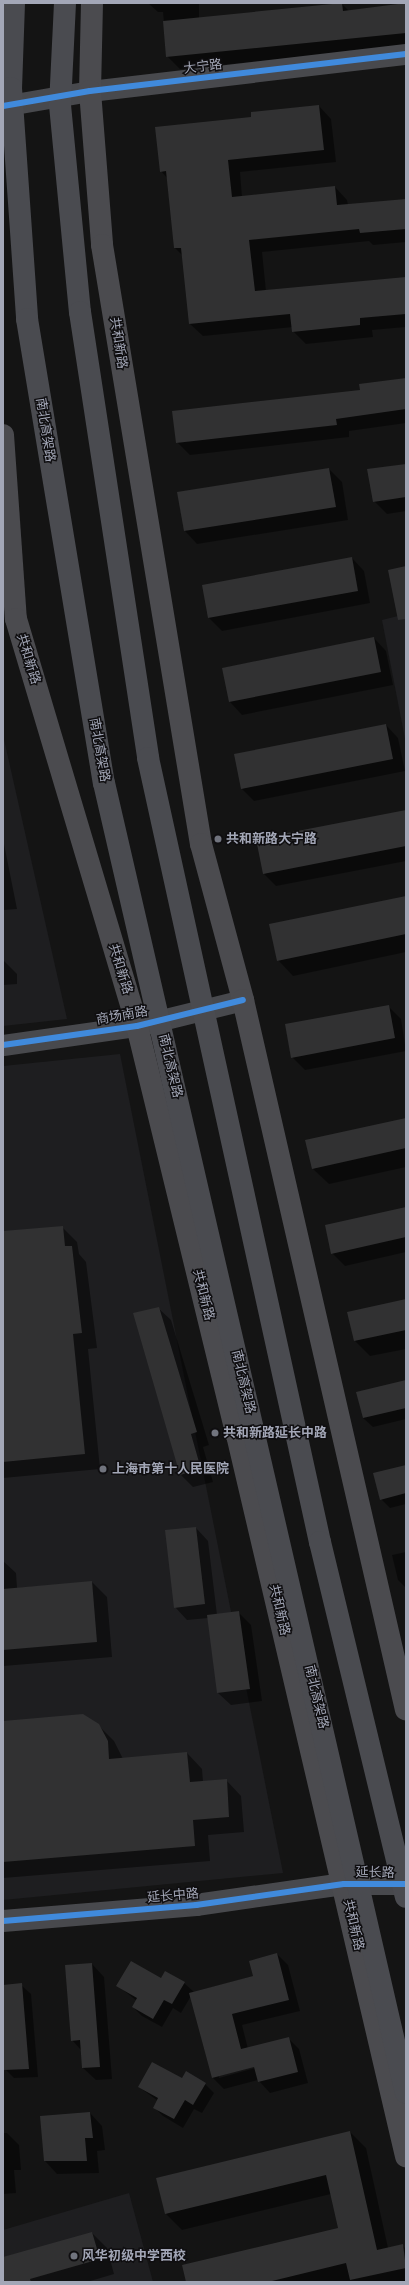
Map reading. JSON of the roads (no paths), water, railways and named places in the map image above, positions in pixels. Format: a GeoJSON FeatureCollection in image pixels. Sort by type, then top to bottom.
{"type":"FeatureCollection","features":[{"type":"Feature","properties":{"kind":"highway","name":"南北高架路"},"geometry":{"type":"LineString","coordinates":[[14,3],[11,88],[27,320],[104,783],[406,2092]]}},
{"type":"Feature","properties":{"kind":"highway"},"geometry":{"type":"LineString","coordinates":[[65,3],[60,105],[80,312],[148,758],[320,1542],[406,1897]]}},
{"type":"Feature","properties":{"kind":"main road","name":"共和新路"},"geometry":{"type":"LineString","coordinates":[[92,3],[90,91],[102,245],[147,525],[201,844],[243,1000],[406,1710]]}},
{"type":"Feature","properties":{"kind":"main road","name":"共和新路"},"geometry":{"type":"LineString","coordinates":[[3,436],[16,619],[137,1026],[344,1884],[406,2156]]}},
{"type":"Feature","properties":{"kind":"street","name":"大宁路"},"geometry":{"type":"LineString","coordinates":[[3,106],[90,91],[406,54]]}},
{"type":"Feature","properties":{"kind":"street","name":"大宁路"},"geometry":{"type":"LineString","coordinates":[[3,126],[90,91]]}},
{"type":"Feature","properties":{"kind":"street","name":"商场南路"},"geometry":{"type":"LineString","coordinates":[[3,1045],[137,1026],[243,1000]]}},
{"type":"Feature","properties":{"kind":"street","name":"延长路"},"geometry":{"type":"LineString","coordinates":[[344,1884],[406,1884]]}},
{"type":"Feature","properties":{"kind":"street","name":"延长中路"},"geometry":{"type":"LineString","coordinates":[[3,1921],[196,1906],[344,1884]]}},
{"type":"Feature","properties":{"kind":"place","name":"共和新路大宁路"},"geometry":{"type":"Point","coordinates":[218,839]}},
{"type":"Feature","properties":{"kind":"place","name":"共和新路延长中路"},"geometry":{"type":"Point","coordinates":[215,1433]}},
{"type":"Feature","properties":{"kind":"place","name":"上海市第十人民医院"},"geometry":{"type":"Point","coordinates":[103,1469]}},
{"type":"Feature","properties":{"kind":"place","name":"风华初级中学西校"},"geometry":{"type":"Point","coordinates":[74,2256]}}]}
